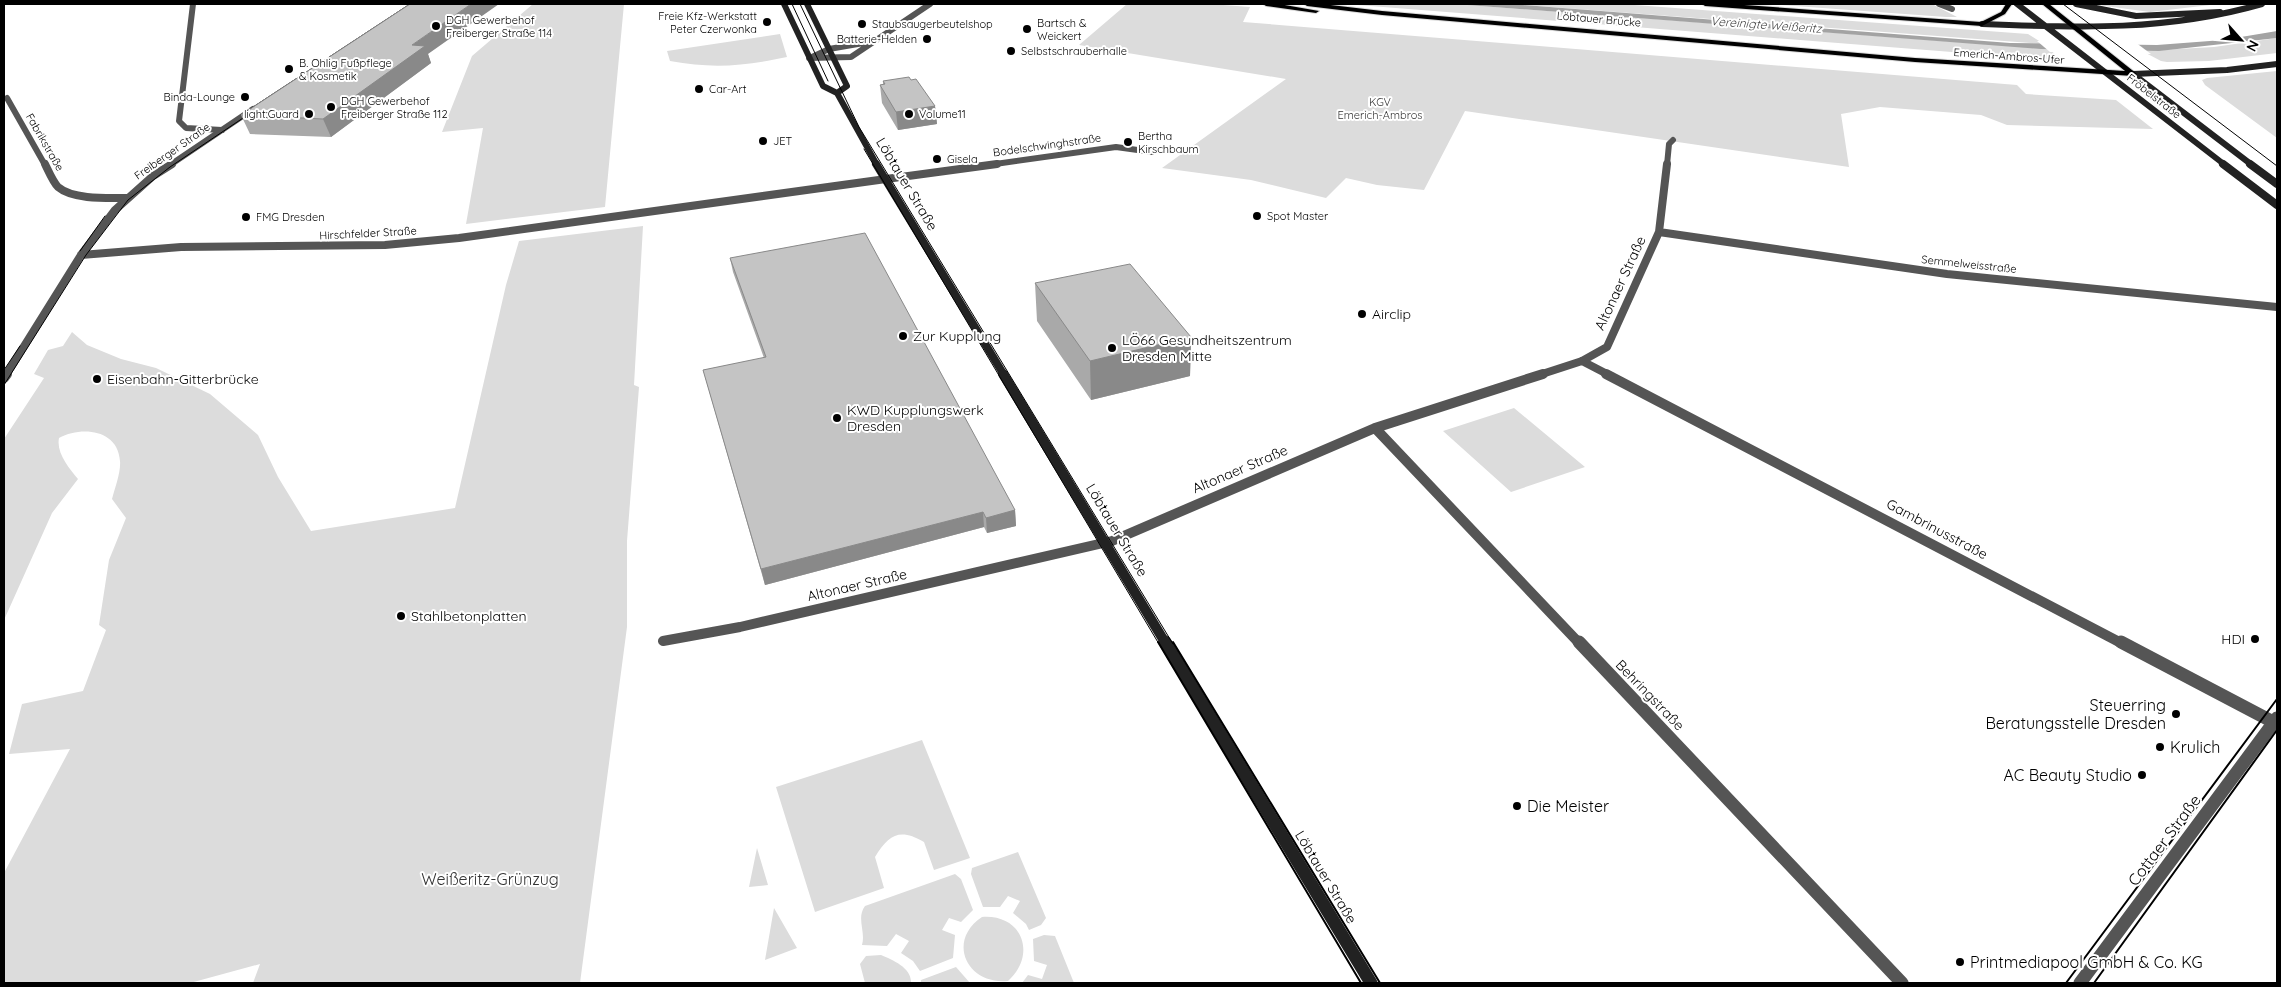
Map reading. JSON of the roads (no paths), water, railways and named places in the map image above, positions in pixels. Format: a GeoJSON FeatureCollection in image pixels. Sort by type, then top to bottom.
{"type":"FeatureCollection","features":[{"type":"Feature","properties":{"kind":"main road","name":"Löbtauer Straße"},"geometry":{"type":"LineString","coordinates":[[784,4],[824,88],[837,93],[855,128],[1371,983]]}},
{"type":"Feature","properties":{"kind":"main road"},"geometry":{"type":"LineString","coordinates":[[807,4],[847,86],[837,93]]}},
{"type":"Feature","properties":{"kind":"main road"},"geometry":{"type":"LineString","coordinates":[[1266,4],[1401,21],[1672,43],[1739,44]]}},
{"type":"Feature","properties":{"kind":"main road","name":"Löbtauer Brücke"},"geometry":{"type":"LineString","coordinates":[[1307,4],[1739,44]]}},
{"type":"Feature","properties":{"kind":"main road"},"geometry":{"type":"LineString","coordinates":[[1705,4],[1982,24],[2075,28],[2166,24],[2228,14],[2262,4]]}},
{"type":"Feature","properties":{"kind":"main road"},"geometry":{"type":"LineString","coordinates":[[1982,24],[2003,14],[2009,4]]}},
{"type":"Feature","properties":{"kind":"main road","name":"Fröbelstraße"},"geometry":{"type":"LineString","coordinates":[[2017,4],[2277,206]]}},
{"type":"Feature","properties":{"kind":"main road","name":"Fröbelstraße"},"geometry":{"type":"LineString","coordinates":[[2045,4],[2277,184]]}},
{"type":"Feature","properties":{"kind":"main road"},"geometry":{"type":"LineString","coordinates":[[2076,4],[2142,16],[2206,10],[2228,14]]}},
{"type":"Feature","properties":{"kind":"main road","name":"Emerich-Ambros-Ufer"},"geometry":{"type":"LineString","coordinates":[[1739,44],[1914,60],[2106,74],[2227,70],[2277,64]]}},
{"type":"Feature","properties":{"kind":"street"},"geometry":{"type":"LineString","coordinates":[[193,4],[179,121],[186,128],[222,130]]}},
{"type":"Feature","properties":{"kind":"street"},"geometry":{"type":"LineString","coordinates":[[809,58],[833,59],[851,57],[930,4]]}},
{"type":"Feature","properties":{"kind":"street"},"geometry":{"type":"LineString","coordinates":[[1939,4],[1952,9]]}},
{"type":"Feature","properties":{"kind":"street"},"geometry":{"type":"LineString","coordinates":[[809,58],[829,49],[876,40]]}},
{"type":"Feature","properties":{"kind":"street","name":"Fabrikstraße"},"geometry":{"type":"LineString","coordinates":[[7,98],[58,187],[71,194],[92,198],[127,198]]}},
{"type":"Feature","properties":{"kind":"street","name":"Freiberger Straße"},"geometry":{"type":"LineString","coordinates":[[4,378],[81,255],[106,221],[127,198],[172,163],[262,104]]}},
{"type":"Feature","properties":{"kind":"street","name":"Altonaer Straße"},"geometry":{"type":"LineString","coordinates":[[663,641],[740,627],[1106,542],[1375,428],[1582,361],[1607,346],[1659,232],[1669,144],[1673,140]]}},
{"type":"Feature","properties":{"kind":"street","name":"Bodelschwinghstraße"},"geometry":{"type":"LineString","coordinates":[[654,212],[1116,147],[1152,152]]}},
{"type":"Feature","properties":{"kind":"street","name":"Hirschfelder Straße"},"geometry":{"type":"LineString","coordinates":[[81,255],[181,247],[385,244],[459,238],[654,212]]}},
{"type":"Feature","properties":{"kind":"street","name":"Semmelweisstraße"},"geometry":{"type":"LineString","coordinates":[[1659,232],[1947,274],[2277,307]]}},
{"type":"Feature","properties":{"kind":"street","name":"Gambrinusstraße"},"geometry":{"type":"LineString","coordinates":[[1582,361],[2276,721]]}},
{"type":"Feature","properties":{"kind":"street","name":"Behringstraße"},"geometry":{"type":"LineString","coordinates":[[1375,428],[1902,983]]}},
{"type":"Feature","properties":{"kind":"street","name":"Cottaer Straße"},"geometry":{"type":"LineString","coordinates":[[2080,983],[2276,721]]}},
{"type":"Feature","properties":{"kind":"water","name":"Vereinigte Weißeritz"},"geometry":{"type":"Polygon","coordinates":[[[1454,4],[1510,4],[2010,43],[2157,45],[2223,40],[2277,31],[2277,38],[2159,51],[2041,49],[1454,4]]]}},
{"type":"Feature","properties":{"kind":"tram line"},"geometry":{"type":"LineString","coordinates":[[247,111],[410,4]]}},
{"type":"Feature","properties":{"kind":"tram line"},"geometry":{"type":"LineString","coordinates":[[792,4],[828,81]]}},
{"type":"Feature","properties":{"kind":"tram line"},"geometry":{"type":"LineString","coordinates":[[800,4],[859,127],[1173,644]]}},
{"type":"Feature","properties":{"kind":"tram line"},"geometry":{"type":"LineString","coordinates":[[2063,4],[2277,166]]}},
{"type":"Feature","properties":{"kind":"tram line"},"geometry":{"type":"LineString","coordinates":[[4,385],[86,255],[128,200],[170,167],[255,110]]}},
{"type":"Feature","properties":{"kind":"tram line"},"geometry":{"type":"LineString","coordinates":[[864,149],[1159,644]]}},
{"type":"Feature","properties":{"kind":"tram line"},"geometry":{"type":"LineString","coordinates":[[80,251],[105,216]]}},
{"type":"Feature","properties":{"kind":"tram line"},"geometry":{"type":"LineString","coordinates":[[4,370],[20,346]]}},
{"type":"Feature","properties":{"kind":"tram line"},"geometry":{"type":"LineString","coordinates":[[1158,642],[1361,983]]}},
{"type":"Feature","properties":{"kind":"tram line"},"geometry":{"type":"LineString","coordinates":[[1173,642],[1380,983]]}},
{"type":"Feature","properties":{"kind":"tram line"},"geometry":{"type":"LineString","coordinates":[[2066,983],[2277,699]]}},
{"type":"Feature","properties":{"kind":"tram line"},"geometry":{"type":"LineString","coordinates":[[2094,983],[2277,730]]}},
{"type":"Feature","properties":{"kind":"place","name":"Freie Kfz-Werkstatt Peter Czerwonka"},"geometry":{"type":"Point","coordinates":[767,22]}},
{"type":"Feature","properties":{"kind":"place","name":"Staubsaugerbeutelshop"},"geometry":{"type":"Point","coordinates":[862,24]}},
{"type":"Feature","properties":{"kind":"place","name":"DGH Gewerbehof Freiberger Straße 114"},"geometry":{"type":"Point","coordinates":[436,26]}},
{"type":"Feature","properties":{"kind":"place","name":"Bartsch & Weickert"},"geometry":{"type":"Point","coordinates":[1027,29]}},
{"type":"Feature","properties":{"kind":"place","name":"Batterie-Helden"},"geometry":{"type":"Point","coordinates":[927,39]}},
{"type":"Feature","properties":{"kind":"place","name":"Selbstschrauberhalle"},"geometry":{"type":"Point","coordinates":[1011,51]}},
{"type":"Feature","properties":{"kind":"place","name":"B. Ohlig Fußpflege & Kosmetik"},"geometry":{"type":"Point","coordinates":[289,69]}},
{"type":"Feature","properties":{"kind":"place","name":"Car-Art"},"geometry":{"type":"Point","coordinates":[699,89]}},
{"type":"Feature","properties":{"kind":"place","name":"Binda-Lounge"},"geometry":{"type":"Point","coordinates":[245,97]}},
{"type":"Feature","properties":{"kind":"place","name":"DGH Gewerbehof Freiberger Straße 112"},"geometry":{"type":"Point","coordinates":[331,107]}},
{"type":"Feature","properties":{"kind":"place","name":"light:Guard"},"geometry":{"type":"Point","coordinates":[309,114]}},
{"type":"Feature","properties":{"kind":"place","name":"Volume11"},"geometry":{"type":"Point","coordinates":[909,114]}},
{"type":"Feature","properties":{"kind":"place","name":"JET"},"geometry":{"type":"Point","coordinates":[763,141]}},
{"type":"Feature","properties":{"kind":"place","name":"Bertha Kirschbaum"},"geometry":{"type":"Point","coordinates":[1128,142]}},
{"type":"Feature","properties":{"kind":"place","name":"Gisela"},"geometry":{"type":"Point","coordinates":[937,159]}},
{"type":"Feature","properties":{"kind":"place","name":"Spot Master"},"geometry":{"type":"Point","coordinates":[1257,216]}},
{"type":"Feature","properties":{"kind":"place","name":"FMG Dresden"},"geometry":{"type":"Point","coordinates":[246,217]}},
{"type":"Feature","properties":{"kind":"place","name":"Airclip"},"geometry":{"type":"Point","coordinates":[1362,314]}},
{"type":"Feature","properties":{"kind":"place","name":"Zur Kupplung"},"geometry":{"type":"Point","coordinates":[903,336]}},
{"type":"Feature","properties":{"kind":"place","name":"LÖ66 Gesundheitszentrum Dresden Mitte"},"geometry":{"type":"Point","coordinates":[1112,348]}},
{"type":"Feature","properties":{"kind":"place","name":"Eisenbahn-Gitterbrücke"},"geometry":{"type":"Point","coordinates":[97,379]}},
{"type":"Feature","properties":{"kind":"place","name":"KWD Kupplungswerk Dresden"},"geometry":{"type":"Point","coordinates":[837,418]}},
{"type":"Feature","properties":{"kind":"place","name":"Stahlbetonplatten"},"geometry":{"type":"Point","coordinates":[401,616]}},
{"type":"Feature","properties":{"kind":"place","name":"HDI"},"geometry":{"type":"Point","coordinates":[2255,639]}},
{"type":"Feature","properties":{"kind":"place","name":"Steuerring Beratungsstelle Dresden"},"geometry":{"type":"Point","coordinates":[2176,714]}},
{"type":"Feature","properties":{"kind":"place","name":"Krulich"},"geometry":{"type":"Point","coordinates":[2160,747]}},
{"type":"Feature","properties":{"kind":"place","name":"AC Beauty Studio"},"geometry":{"type":"Point","coordinates":[2142,775]}},
{"type":"Feature","properties":{"kind":"place","name":"Die Meister"},"geometry":{"type":"Point","coordinates":[1517,806]}},
{"type":"Feature","properties":{"kind":"place","name":"Printmediapool GmbH & Co. KG"},"geometry":{"type":"Point","coordinates":[1960,962]}},
{"type":"Feature","properties":{"kind":"park label","name":"KGV Emerich-Ambros"},"geometry":{"type":"Point","coordinates":[1380,108]}},
{"type":"Feature","properties":{"kind":"park label","name":"Weißeritz-Grünzug"},"geometry":{"type":"Point","coordinates":[490,879]}}]}
